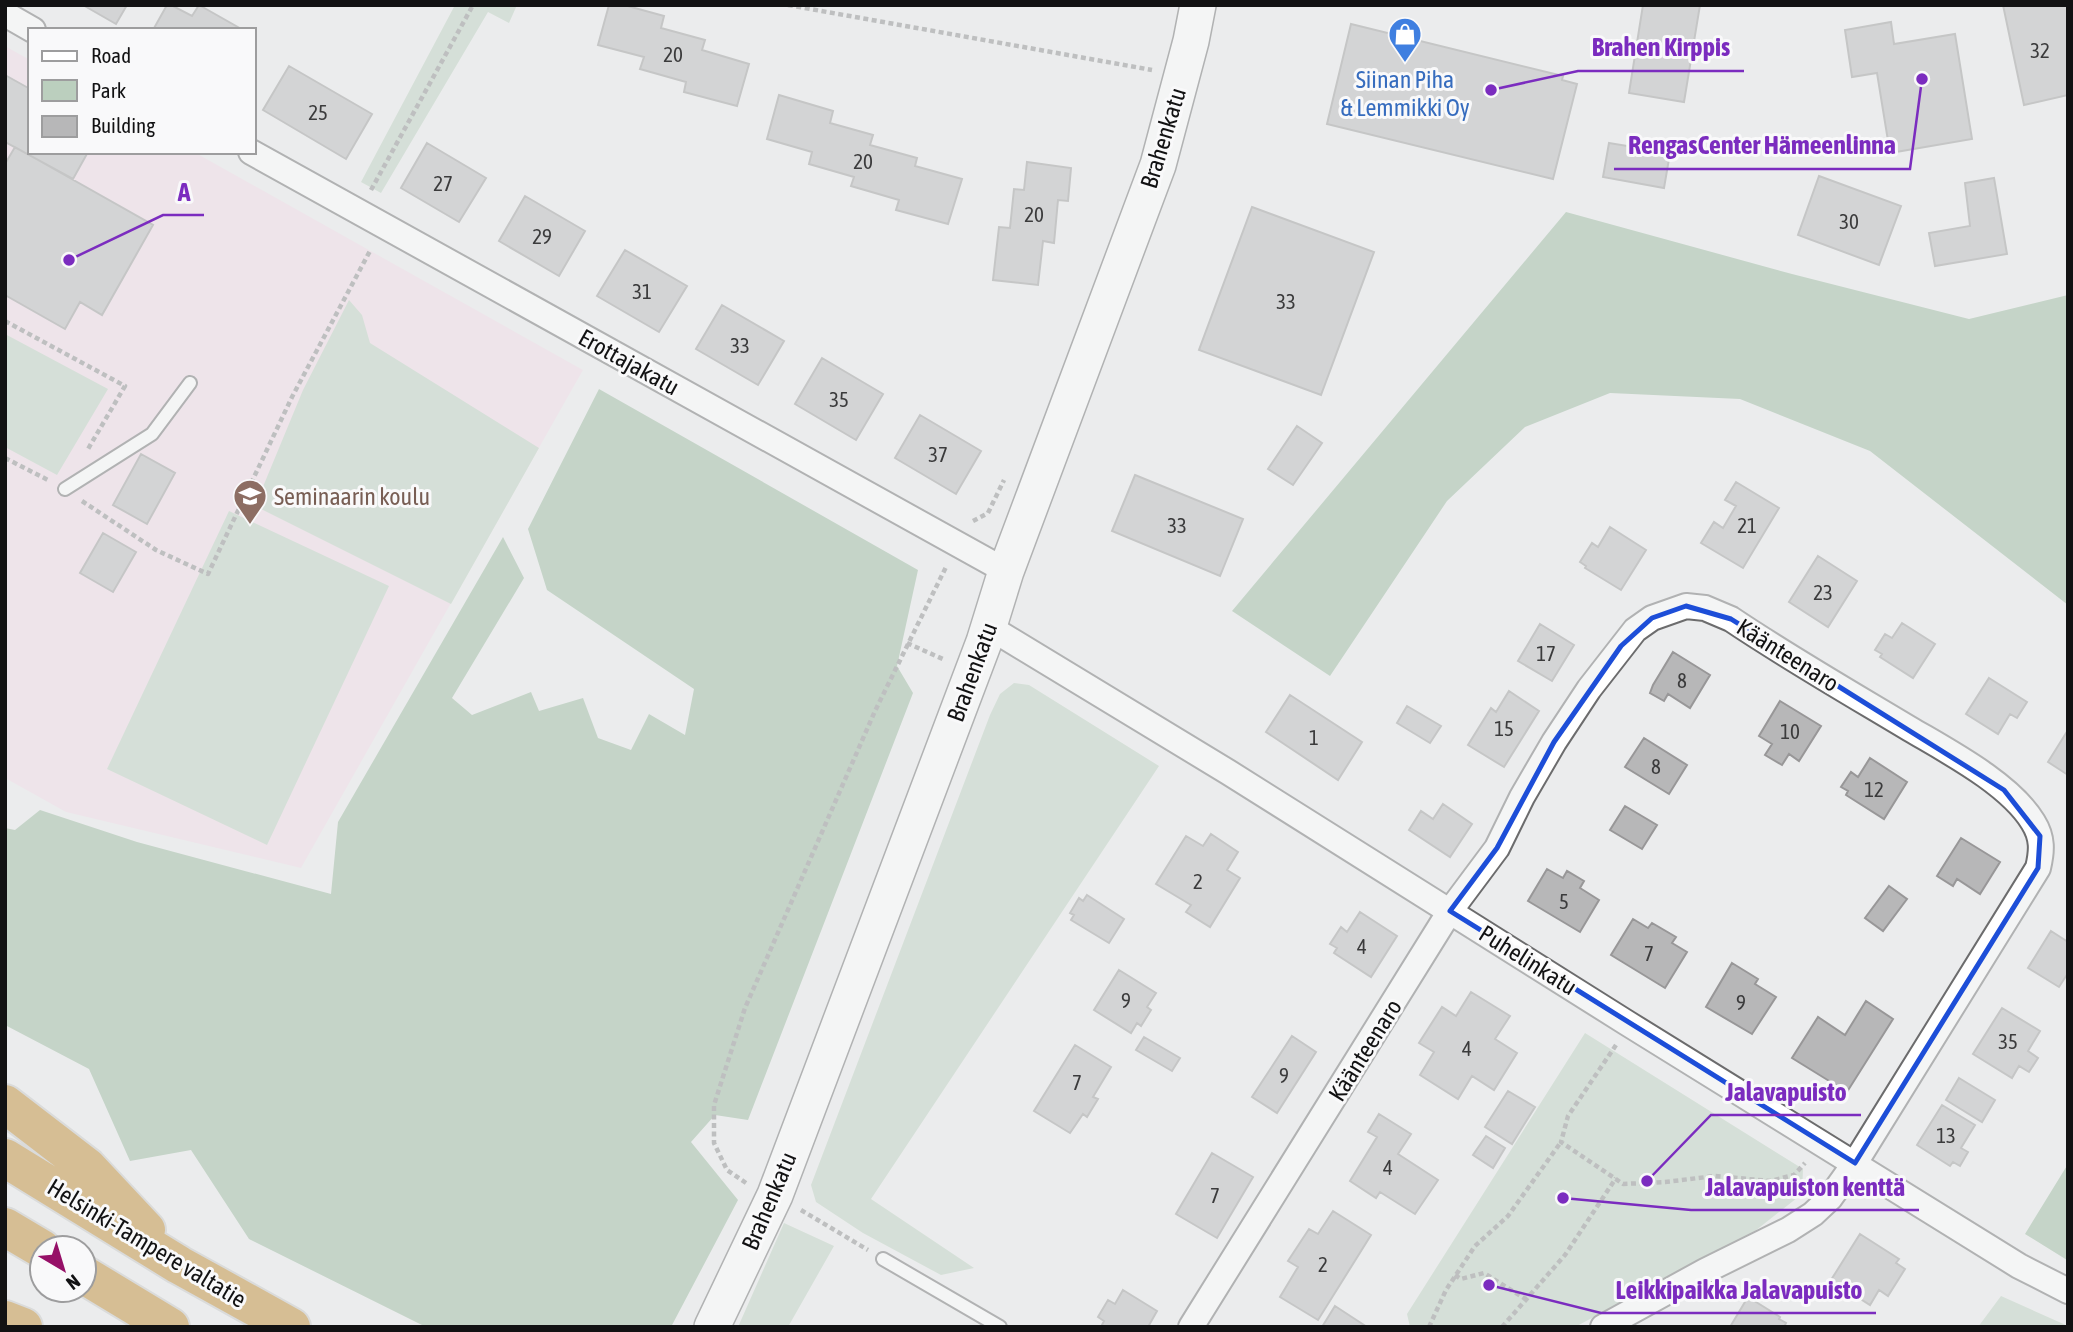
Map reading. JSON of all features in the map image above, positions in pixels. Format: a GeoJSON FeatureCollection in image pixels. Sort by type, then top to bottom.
{"type":"FeatureCollection","features":[{"type":"Feature","properties":{"kind":"highway"},"geometry":{"type":"LineString","coordinates":[[5,1104],[88,1167],[179,1265]]}},
{"type":"Feature","properties":{"kind":"highway","name":"Helsinki-Tampere valtatie"},"geometry":{"type":"LineString","coordinates":[[5,1158],[179,1265],[291,1327]]}},
{"type":"Feature","properties":{"kind":"highway"},"geometry":{"type":"LineString","coordinates":[[5,1227],[28,1241]]}},
{"type":"Feature","properties":{"kind":"highway"},"geometry":{"type":"LineString","coordinates":[[98,1283],[170,1327]]}},
{"type":"Feature","properties":{"kind":"highway"},"geometry":{"type":"LineString","coordinates":[[5,1320],[23,1327]]}},
{"type":"Feature","properties":{"kind":"main road","name":"Brahenkatu"},"geometry":{"type":"LineString","coordinates":[[712,1327],[759,1189],[989,627],[1006,571],[1158,165],[1199,5]]}},
{"type":"Feature","properties":{"kind":"street"},"geometry":{"type":"LineString","coordinates":[[5,14],[30,28]]}},
{"type":"Feature","properties":{"kind":"street","name":"Erottajakatu"},"geometry":{"type":"LineString","coordinates":[[255,154],[1006,571]]}},
{"type":"Feature","properties":{"kind":"street","name":"Käänteenaro"},"geometry":{"type":"LineString","coordinates":[[1191,1327],[1450,911],[1497,848],[1522,797],[1589,689],[1635,630],[1652,618],[1686,606],[1705,608],[1731,619],[1959,759],[2004,790],[2033,821],[2043,850],[2038,868],[1855,1163],[1830,1198],[1813,1214],[1788,1230],[1705,1271],[1603,1327]]}},
{"type":"Feature","properties":{"kind":"street","name":"Puhelinkatu"},"geometry":{"type":"LineString","coordinates":[[989,627],[1228,772],[2019,1266],[2068,1292]]}},
{"type":"Feature","properties":{"kind":"lane"},"geometry":{"type":"LineString","coordinates":[[65,489],[152,434],[190,383]]}},
{"type":"Feature","properties":{"kind":"lane"},"geometry":{"type":"LineString","coordinates":[[883,1259],[1000,1327]]}},
{"type":"Feature","properties":{"kind":"path"},"geometry":{"type":"LineString","coordinates":[[358,212],[474,5]]}},
{"type":"Feature","properties":{"kind":"path"},"geometry":{"type":"LineString","coordinates":[[788,5],[1158,71]]}},
{"type":"Feature","properties":{"kind":"path"},"geometry":{"type":"LineString","coordinates":[[5,458],[65,489],[156,550],[208,574],[292,397],[377,238]]}},
{"type":"Feature","properties":{"kind":"path"},"geometry":{"type":"LineString","coordinates":[[5,321],[125,386],[65,489]]}},
{"type":"Feature","properties":{"kind":"path","name":"Brahenkatu"},"geometry":{"type":"LineString","coordinates":[[759,1189],[727,1170],[714,1143],[714,1105],[745,1008],[875,711],[958,543]]}},
{"type":"Feature","properties":{"kind":"path"},"geometry":{"type":"LineString","coordinates":[[1429,1327],[1455,1275],[1475,1247],[1508,1216],[1561,1142],[1568,1116],[1613,1050]]}},
{"type":"Feature","properties":{"kind":"path"},"geometry":{"type":"LineString","coordinates":[[1561,1142],[1623,1184],[1715,1176],[1770,1181],[1794,1175],[1808,1160]]}},
{"type":"Feature","properties":{"kind":"path"},"geometry":{"type":"LineString","coordinates":[[1502,1327],[1565,1255],[1616,1178]]}},
{"type":"Feature","properties":{"kind":"path"},"geometry":{"type":"LineString","coordinates":[[759,1189],[883,1259]]}},
{"type":"Feature","properties":{"kind":"path"},"geometry":{"type":"LineString","coordinates":[[1455,1275],[1461,1279],[1484,1273],[1527,1300]]}},
{"type":"Feature","properties":{"kind":"highlighted area"},"geometry":{"type":"Polygon","coordinates":[[[1686,606],[1731,619],[2004,790],[2040,836],[2038,868],[1855,1163],[1450,911],[1497,848],[1554,742],[1621,646],[1652,618],[1686,606]]]}},
{"type":"Feature","properties":{"kind":"shaded area","name":"Seminaarin koulu"},"geometry":{"type":"Polygon","coordinates":[[[5,46],[28,59],[28,154],[198,154],[583,370],[301,868],[66,812],[5,778],[5,46]]]}},
{"type":"Feature","properties":{"kind":"green space"},"geometry":{"type":"Polygon","coordinates":[[[455,5],[517,5],[509,23],[488,12],[381,193],[361,182],[455,5]]]}},
{"type":"Feature","properties":{"kind":"green space"},"geometry":{"type":"Polygon","coordinates":[[[1566,212],[1969,319],[2068,295],[2068,605],[1870,451],[1740,399],[1610,393],[1525,427],[1447,501],[1330,676],[1232,611],[1566,212]]]}},
{"type":"Feature","properties":{"kind":"green space"},"geometry":{"type":"Polygon","coordinates":[[[349,300],[362,315],[370,343],[539,448],[451,604],[255,506],[303,390],[349,300]]]}},
{"type":"Feature","properties":{"kind":"green space"},"geometry":{"type":"Polygon","coordinates":[[[5,334],[108,389],[57,475],[5,447],[5,334]]]}},
{"type":"Feature","properties":{"kind":"green space"},"geometry":{"type":"Polygon","coordinates":[[[599,389],[918,570],[897,666],[913,693],[748,1120],[715,1115],[691,1142],[738,1200],[671,1327],[426,1327],[249,1239],[191,1150],[130,1161],[89,1069],[5,1025],[5,828],[15,830],[40,810],[137,842],[331,894],[338,822],[503,537],[524,578],[452,698],[472,715],[531,692],[539,711],[583,698],[598,738],[631,750],[649,714],[685,735],[694,689],[547,590],[528,529],[599,389]]]}},
{"type":"Feature","properties":{"kind":"green space"},"geometry":{"type":"Polygon","coordinates":[[[229,511],[389,586],[267,845],[107,769],[229,511]]]}},
{"type":"Feature","properties":{"kind":"green space"},"geometry":{"type":"Polygon","coordinates":[[[1014,683],[1029,685],[1159,766],[871,1199],[974,1268],[941,1275],[863,1233],[816,1202],[811,1185],[990,715],[1000,694],[1014,683]]]}},
{"type":"Feature","properties":{"kind":"green space"},"geometry":{"type":"Polygon","coordinates":[[[1585,1033],[1803,1169],[1802,1194],[1755,1231],[1575,1327],[1410,1327],[1407,1314],[1585,1033]]]}},
{"type":"Feature","properties":{"kind":"green space"},"geometry":{"type":"Polygon","coordinates":[[[2068,1164],[2068,1259],[2067,1260],[2025,1234],[2068,1164]]]}},
{"type":"Feature","properties":{"kind":"green space"},"geometry":{"type":"Polygon","coordinates":[[[784,1223],[834,1246],[788,1327],[738,1327],[784,1223]]]}},
{"type":"Feature","properties":{"kind":"green space"},"geometry":{"type":"Polygon","coordinates":[[[2001,1296],[2068,1326],[2068,1327],[1978,1327],[2001,1296]]]}},
{"type":"Feature","properties":{"kind":"building"},"geometry":{"type":"Polygon","coordinates":[[[83,5],[127,5],[116,24],[83,5]]]}},
{"type":"Feature","properties":{"kind":"building"},"geometry":{"type":"Polygon","coordinates":[[[167,5],[192,16],[199,5],[239,28],[154,28],[167,5]]]}},
{"type":"Feature","properties":{"kind":"building"},"geometry":{"type":"Polygon","coordinates":[[[609,5],[624,5],[664,16],[661,28],[705,40],[702,50],[749,64],[737,106],[684,92],[686,82],[640,69],[644,57],[598,45],[609,5]]]}},
{"type":"Feature","properties":{"kind":"building"},"geometry":{"type":"Polygon","coordinates":[[[1643,5],[1700,5],[1684,102],[1629,93],[1643,5]]]}},
{"type":"Feature","properties":{"kind":"building"},"geometry":{"type":"Polygon","coordinates":[[[2003,5],[2068,5],[2068,95],[2024,105],[2003,5]]]}},
{"type":"Feature","properties":{"kind":"building"},"geometry":{"type":"Polygon","coordinates":[[[1891,22],[1894,44],[1955,34],[1972,139],[1890,153],[1877,73],[1852,77],[1845,30],[1891,22]]]}},
{"type":"Feature","properties":{"kind":"building"},"geometry":{"type":"Polygon","coordinates":[[[1351,24],[1563,76],[1562,80],[1577,84],[1553,179],[1327,124],[1351,24]]]}},
{"type":"Feature","properties":{"kind":"building"},"geometry":{"type":"Polygon","coordinates":[[[289,66],[372,114],[346,159],[263,110],[289,66]]]}},
{"type":"Feature","properties":{"kind":"building"},"geometry":{"type":"Polygon","coordinates":[[[5,75],[28,88],[28,154],[87,154],[73,179],[5,142],[5,75]]]}},
{"type":"Feature","properties":{"kind":"building"},"geometry":{"type":"Polygon","coordinates":[[[779,95],[833,111],[830,123],[873,135],[870,145],[917,158],[915,166],[962,179],[948,224],[896,210],[899,200],[851,186],[854,177],[809,164],[812,152],[767,139],[779,95]]]}},
{"type":"Feature","properties":{"kind":"building"},"geometry":{"type":"Polygon","coordinates":[[[427,143],[486,178],[459,222],[401,188],[427,143]]]}},
{"type":"Feature","properties":{"kind":"building"},"geometry":{"type":"Polygon","coordinates":[[[1609,143],[1670,153],[1664,188],[1603,177],[1609,143]]]}},
{"type":"Feature","properties":{"kind":"building"},"geometry":{"type":"Polygon","coordinates":[[[15,147],[153,225],[102,315],[80,302],[65,329],[5,295],[5,164],[15,147]]]}},
{"type":"Feature","properties":{"kind":"building"},"geometry":{"type":"Polygon","coordinates":[[[1027,162],[1071,168],[1068,201],[1058,200],[1054,243],[1043,241],[1038,285],[993,280],[999,227],[1010,228],[1014,189],[1024,190],[1027,162]]]}},
{"type":"Feature","properties":{"kind":"building"},"geometry":{"type":"Polygon","coordinates":[[[1819,176],[1901,206],[1879,265],[1798,235],[1819,176]]]}},
{"type":"Feature","properties":{"kind":"building"},"geometry":{"type":"Polygon","coordinates":[[[1994,178],[2007,254],[1935,266],[1929,233],[1970,226],[1965,183],[1994,178]]]}},
{"type":"Feature","properties":{"kind":"building"},"geometry":{"type":"Polygon","coordinates":[[[525,196],[585,231],[559,276],[499,241],[525,196]]]}},
{"type":"Feature","properties":{"kind":"building"},"geometry":{"type":"Polygon","coordinates":[[[1252,207],[1374,252],[1321,395],[1199,350],[1252,207]]]}},
{"type":"Feature","properties":{"kind":"building"},"geometry":{"type":"Polygon","coordinates":[[[625,250],[687,286],[659,332],[597,296],[625,250]]]}},
{"type":"Feature","properties":{"kind":"building"},"geometry":{"type":"Polygon","coordinates":[[[722,305],[784,341],[758,385],[696,349],[722,305]]]}},
{"type":"Feature","properties":{"kind":"building"},"geometry":{"type":"Polygon","coordinates":[[[822,358],[883,394],[856,440],[795,404],[822,358]]]}},
{"type":"Feature","properties":{"kind":"building"},"geometry":{"type":"Polygon","coordinates":[[[920,415],[981,451],[956,494],[895,458],[920,415]]]}},
{"type":"Feature","properties":{"kind":"building"},"geometry":{"type":"Polygon","coordinates":[[[1297,426],[1322,443],[1293,485],[1268,469],[1297,426]]]}},
{"type":"Feature","properties":{"kind":"building"},"geometry":{"type":"Polygon","coordinates":[[[141,454],[175,473],[147,524],[113,505],[141,454]]]}},
{"type":"Feature","properties":{"kind":"building"},"geometry":{"type":"Polygon","coordinates":[[[1135,475],[1243,519],[1220,576],[1112,531],[1135,475]]]}},
{"type":"Feature","properties":{"kind":"building"},"geometry":{"type":"Polygon","coordinates":[[[1736,482],[1779,508],[1743,568],[1701,543],[1714,522],[1723,528],[1736,506],[1725,500],[1736,482]]]}},
{"type":"Feature","properties":{"kind":"building"},"geometry":{"type":"Polygon","coordinates":[[[1610,527],[1646,550],[1621,590],[1585,568],[1580,562],[1592,543],[1598,547],[1610,527]]]}},
{"type":"Feature","properties":{"kind":"building"},"geometry":{"type":"Polygon","coordinates":[[[103,533],[136,552],[113,592],[80,573],[103,533]]]}},
{"type":"Feature","properties":{"kind":"building"},"geometry":{"type":"Polygon","coordinates":[[[1818,556],[1857,581],[1828,627],[1789,602],[1818,556]]]}},
{"type":"Feature","properties":{"kind":"building"},"geometry":{"type":"Polygon","coordinates":[[[1902,623],[1935,644],[1913,678],[1880,657],[1882,654],[1875,650],[1885,634],[1892,638],[1902,623]]]}},
{"type":"Feature","properties":{"kind":"building"},"geometry":{"type":"Polygon","coordinates":[[[1540,624],[1574,645],[1552,681],[1518,661],[1540,624]]]}},
{"type":"Feature","properties":{"kind":"building"},"geometry":{"type":"Polygon","coordinates":[[[1673,652],[1710,675],[1690,708],[1668,694],[1664,701],[1650,693],[1673,652]]]}},
{"type":"Feature","properties":{"kind":"building"},"geometry":{"type":"Polygon","coordinates":[[[1989,678],[2027,702],[2017,718],[2010,714],[1998,734],[1966,714],[1989,678]]]}},
{"type":"Feature","properties":{"kind":"building"},"geometry":{"type":"Polygon","coordinates":[[[1509,691],[1539,711],[1504,767],[1468,745],[1491,708],[1496,712],[1509,691]]]}},
{"type":"Feature","properties":{"kind":"building"},"geometry":{"type":"Polygon","coordinates":[[[1290,695],[1362,742],[1338,780],[1266,732],[1290,695]]]}},
{"type":"Feature","properties":{"kind":"building"},"geometry":{"type":"Polygon","coordinates":[[[1780,701],[1821,726],[1799,761],[1789,754],[1782,765],[1765,755],[1772,744],[1759,736],[1780,701]]]}},
{"type":"Feature","properties":{"kind":"building"},"geometry":{"type":"Polygon","coordinates":[[[1407,706],[1441,726],[1430,743],[1397,723],[1407,706]]]}},
{"type":"Feature","properties":{"kind":"building"},"geometry":{"type":"Polygon","coordinates":[[[2068,730],[2068,775],[2048,762],[2068,730]]]}},
{"type":"Feature","properties":{"kind":"building"},"geometry":{"type":"Polygon","coordinates":[[[1644,738],[1687,765],[1669,794],[1625,767],[1644,738]]]}},
{"type":"Feature","properties":{"kind":"building"},"geometry":{"type":"Polygon","coordinates":[[[1870,758],[1907,782],[1884,819],[1846,795],[1848,791],[1841,787],[1851,772],[1858,777],[1870,758]]]}},
{"type":"Feature","properties":{"kind":"building"},"geometry":{"type":"Polygon","coordinates":[[[1443,804],[1472,824],[1450,857],[1409,830],[1421,811],[1433,819],[1443,804]]]}},
{"type":"Feature","properties":{"kind":"building"},"geometry":{"type":"Polygon","coordinates":[[[1625,806],[1657,825],[1642,849],[1610,830],[1625,806]]]}},
{"type":"Feature","properties":{"kind":"building"},"geometry":{"type":"Polygon","coordinates":[[[1211,834],[1238,852],[1227,870],[1240,878],[1210,927],[1186,912],[1191,905],[1156,884],[1186,836],[1203,846],[1211,834]]]}},
{"type":"Feature","properties":{"kind":"building"},"geometry":{"type":"Polygon","coordinates":[[[1961,838],[2000,862],[1980,894],[1957,879],[1953,886],[1937,876],[1961,838]]]}},
{"type":"Feature","properties":{"kind":"building"},"geometry":{"type":"Polygon","coordinates":[[[1547,869],[1563,878],[1567,871],[1584,881],[1580,888],[1599,900],[1580,932],[1528,901],[1547,869]]]}},
{"type":"Feature","properties":{"kind":"building"},"geometry":{"type":"Polygon","coordinates":[[[1889,886],[1907,899],[1883,931],[1865,918],[1889,886]]]}},
{"type":"Feature","properties":{"kind":"building"},"geometry":{"type":"Polygon","coordinates":[[[1087,895],[1124,919],[1109,943],[1071,920],[1074,915],[1070,913],[1079,898],[1083,901],[1087,895]]]}},
{"type":"Feature","properties":{"kind":"building"},"geometry":{"type":"Polygon","coordinates":[[[1360,912],[1397,936],[1371,977],[1334,953],[1337,948],[1330,944],[1341,927],[1347,932],[1360,912]]]}},
{"type":"Feature","properties":{"kind":"building"},"geometry":{"type":"Polygon","coordinates":[[[1633,919],[1648,928],[1652,923],[1676,937],[1672,943],[1687,952],[1665,988],[1611,955],[1633,919]]]}},
{"type":"Feature","properties":{"kind":"building"},"geometry":{"type":"Polygon","coordinates":[[[2051,931],[2068,942],[2068,973],[2059,987],[2028,968],[2051,931]]]}},
{"type":"Feature","properties":{"kind":"building"},"geometry":{"type":"Polygon","coordinates":[[[1732,963],[1758,979],[1755,984],[1776,997],[1752,1034],[1706,1007],[1732,963]]]}},
{"type":"Feature","properties":{"kind":"building"},"geometry":{"type":"Polygon","coordinates":[[[1119,970],[1156,993],[1147,1007],[1151,1010],[1141,1026],[1137,1023],[1131,1033],[1094,1010],[1119,970]]]}},
{"type":"Feature","properties":{"kind":"building"},"geometry":{"type":"Polygon","coordinates":[[[1471,992],[1510,1016],[1495,1039],[1517,1053],[1494,1090],[1472,1076],[1458,1099],[1420,1075],[1434,1052],[1419,1043],[1442,1007],[1456,1016],[1471,992]]]}},
{"type":"Feature","properties":{"kind":"building"},"geometry":{"type":"Polygon","coordinates":[[[1866,1001],[1893,1019],[1847,1092],[1792,1058],[1818,1017],[1845,1035],[1866,1001]]]}},
{"type":"Feature","properties":{"kind":"building"},"geometry":{"type":"Polygon","coordinates":[[[2002,1008],[2040,1031],[2028,1051],[2038,1058],[2029,1072],[2019,1066],[2012,1078],[1973,1054],[2002,1008]]]}},
{"type":"Feature","properties":{"kind":"building"},"geometry":{"type":"Polygon","coordinates":[[[1292,1036],[1316,1052],[1277,1113],[1252,1097],[1292,1036]]]}},
{"type":"Feature","properties":{"kind":"building"},"geometry":{"type":"Polygon","coordinates":[[[1144,1037],[1180,1058],[1172,1071],[1136,1050],[1144,1037]]]}},
{"type":"Feature","properties":{"kind":"building"},"geometry":{"type":"Polygon","coordinates":[[[1075,1045],[1111,1067],[1093,1097],[1098,1099],[1087,1117],[1083,1114],[1070,1133],[1034,1111],[1075,1045]]]}},
{"type":"Feature","properties":{"kind":"building"},"geometry":{"type":"Polygon","coordinates":[[[1959,1078],[1995,1100],[1982,1122],[1946,1100],[1959,1078]]]}},
{"type":"Feature","properties":{"kind":"building"},"geometry":{"type":"Polygon","coordinates":[[[1508,1091],[1535,1107],[1512,1144],[1485,1127],[1508,1091]]]}},
{"type":"Feature","properties":{"kind":"building"},"geometry":{"type":"Polygon","coordinates":[[[1942,1105],[1975,1125],[1961,1148],[1968,1152],[1960,1166],[1953,1162],[1950,1166],[1917,1145],[1942,1105]]]}},
{"type":"Feature","properties":{"kind":"building"},"geometry":{"type":"Polygon","coordinates":[[[1379,1114],[1411,1134],[1398,1154],[1438,1180],[1415,1214],[1380,1192],[1376,1198],[1350,1181],[1377,1137],[1368,1132],[1379,1114]]]}},
{"type":"Feature","properties":{"kind":"building"},"geometry":{"type":"Polygon","coordinates":[[[1486,1136],[1505,1148],[1493,1168],[1473,1155],[1486,1136]]]}},
{"type":"Feature","properties":{"kind":"building"},"geometry":{"type":"Polygon","coordinates":[[[1212,1153],[1253,1177],[1217,1238],[1176,1214],[1212,1153]]]}},
{"type":"Feature","properties":{"kind":"building"},"geometry":{"type":"Polygon","coordinates":[[[1333,1211],[1371,1235],[1318,1320],[1280,1297],[1298,1267],[1288,1261],[1309,1229],[1318,1234],[1333,1211]]]}},
{"type":"Feature","properties":{"kind":"building"},"geometry":{"type":"Polygon","coordinates":[[[1860,1234],[1899,1259],[1896,1263],[1905,1269],[1888,1296],[1879,1290],[1870,1305],[1831,1280],[1860,1234]]]}},
{"type":"Feature","properties":{"kind":"building"},"geometry":{"type":"Polygon","coordinates":[[[1123,1290],[1157,1311],[1148,1327],[1101,1327],[1104,1321],[1098,1317],[1108,1300],[1115,1304],[1123,1290]]]}},
{"type":"Feature","properties":{"kind":"building"},"geometry":{"type":"Polygon","coordinates":[[[1748,1297],[1780,1317],[1779,1319],[1786,1323],[1784,1327],[1730,1327],[1748,1297]]]}},
{"type":"Feature","properties":{"kind":"building"},"geometry":{"type":"Polygon","coordinates":[[[1335,1306],[1367,1327],[1322,1327],[1335,1306]]]}},
{"type":"Feature","properties":{"kind":"place","name":"Siinan Piha & Lemmikki Oy"},"geometry":{"type":"Point","coordinates":[1405,64]}},
{"type":"Feature","properties":{"kind":"place","name":"RengasCenter Hämeenlinna"},"geometry":{"type":"Point","coordinates":[1922,79]}},
{"type":"Feature","properties":{"kind":"place","name":"Brahen Kirppis"},"geometry":{"type":"Point","coordinates":[1491,90]}},
{"type":"Feature","properties":{"kind":"place","name":"A"},"geometry":{"type":"Point","coordinates":[69,260]}},
{"type":"Feature","properties":{"kind":"place","name":"Seminaarin koulu"},"geometry":{"type":"Point","coordinates":[250,526]}},
{"type":"Feature","properties":{"kind":"place","name":"Jalavapuisto"},"geometry":{"type":"Point","coordinates":[1647,1181]}},
{"type":"Feature","properties":{"kind":"place","name":"Jalavapuiston kenttä"},"geometry":{"type":"Point","coordinates":[1563,1198]}},
{"type":"Feature","properties":{"kind":"place","name":"Leikkipaikka Jalavapuisto"},"geometry":{"type":"Point","coordinates":[1489,1285]}}]}
